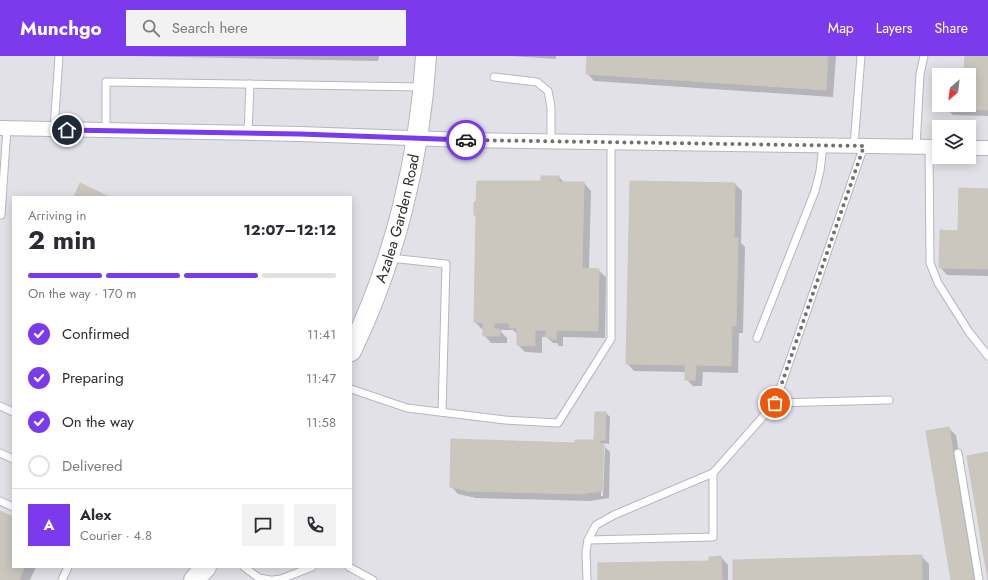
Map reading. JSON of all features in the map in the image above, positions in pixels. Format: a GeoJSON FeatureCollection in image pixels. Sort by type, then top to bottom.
{"type":"FeatureCollection","features":[{"type":"Feature","properties":{"kind":"main road","name":"Azalea Garden Road"},"geometry":{"type":"LineString","coordinates":[[352,349],[388,258],[404,202],[417,138],[424,87],[426,56]]}},
{"type":"Feature","properties":{"kind":"main road"},"geometry":{"type":"LineString","coordinates":[[194,580],[205,568]]}},
{"type":"Feature","properties":{"kind":"street"},"geometry":{"type":"LineString","coordinates":[[4,128],[551,141],[928,147]]}},
{"type":"Feature","properties":{"kind":"street"},"geometry":{"type":"LineString","coordinates":[[976,148],[988,148]]}},
{"type":"Feature","properties":{"kind":"lane"},"geometry":{"type":"LineString","coordinates":[[54,129],[59,56]]}},
{"type":"Feature","properties":{"kind":"lane"},"geometry":{"type":"LineString","coordinates":[[587,580],[586,552],[588,540],[596,524],[713,473],[775,403],[859,146],[861,56]]}},
{"type":"Feature","properties":{"kind":"lane"},"geometry":{"type":"LineString","coordinates":[[924,56],[920,74],[928,147],[930,263],[938,283],[969,332],[988,356]]}},
{"type":"Feature","properties":{"kind":"lane"},"geometry":{"type":"LineString","coordinates":[[494,77],[537,82],[548,91],[551,107],[551,141]]}},
{"type":"Feature","properties":{"kind":"lane"},"geometry":{"type":"LineString","coordinates":[[106,130],[106,82],[424,87]]}},
{"type":"Feature","properties":{"kind":"lane"},"geometry":{"type":"LineString","coordinates":[[248,133],[250,84]]}},
{"type":"Feature","properties":{"kind":"lane"},"geometry":{"type":"LineString","coordinates":[[0,215],[4,128]]}},
{"type":"Feature","properties":{"kind":"lane"},"geometry":{"type":"LineString","coordinates":[[352,388],[407,408],[505,420],[558,423],[611,339],[611,142]]}},
{"type":"Feature","properties":{"kind":"lane"},"geometry":{"type":"LineString","coordinates":[[757,338],[815,190],[820,171],[823,145]]}},
{"type":"Feature","properties":{"kind":"lane"},"geometry":{"type":"LineString","coordinates":[[388,258],[446,264],[442,412]]}},
{"type":"Feature","properties":{"kind":"lane"},"geometry":{"type":"LineString","coordinates":[[775,403],[889,400]]}},
{"type":"Feature","properties":{"kind":"lane"},"geometry":{"type":"LineString","coordinates":[[0,406],[12,412]]}},
{"type":"Feature","properties":{"kind":"lane"},"geometry":{"type":"LineString","coordinates":[[0,453],[12,459]]}},
{"type":"Feature","properties":{"kind":"lane"},"geometry":{"type":"LineString","coordinates":[[958,453],[979,580]]}},
{"type":"Feature","properties":{"kind":"lane"},"geometry":{"type":"LineString","coordinates":[[588,540],[713,537],[713,473]]}},
{"type":"Feature","properties":{"kind":"lane"},"geometry":{"type":"LineString","coordinates":[[0,501],[12,507]]}},
{"type":"Feature","properties":{"kind":"lane"},"geometry":{"type":"LineString","coordinates":[[62,580],[68,568]]}},
{"type":"Feature","properties":{"kind":"lane"},"geometry":{"type":"LineString","coordinates":[[245,568],[259,578],[271,580],[281,579],[309,568]]}},
{"type":"Feature","properties":{"kind":"lane"},"geometry":{"type":"LineString","coordinates":[[351,568],[373,580]]}},
{"type":"Feature","properties":{"kind":"shaded area"},"geometry":{"type":"Polygon","coordinates":[[[0,56],[988,56],[988,580],[0,580],[0,56]]]}},
{"type":"Feature","properties":{"kind":"building"},"geometry":{"type":"Polygon","coordinates":[[[587,56],[828,56],[826,90],[586,74],[587,56]]]}},
{"type":"Feature","properties":{"kind":"building"},"geometry":{"type":"Polygon","coordinates":[[[965,56],[988,56],[988,110],[976,109],[976,68],[964,68],[965,56]]]}},
{"type":"Feature","properties":{"kind":"building"},"geometry":{"type":"Polygon","coordinates":[[[541,176],[559,176],[559,182],[584,182],[582,268],[599,269],[598,331],[556,330],[556,339],[551,339],[551,337],[545,337],[546,330],[535,330],[535,346],[517,345],[517,328],[509,328],[509,323],[494,323],[494,329],[500,329],[500,336],[483,336],[483,323],[474,322],[476,215],[474,215],[474,202],[476,202],[477,181],[541,181],[541,176]]]}},
{"type":"Feature","properties":{"kind":"building"},"geometry":{"type":"Polygon","coordinates":[[[630,181],[735,183],[734,238],[738,238],[736,326],[732,326],[731,366],[696,365],[695,380],[685,380],[685,365],[626,364],[630,181]]]}},
{"type":"Feature","properties":{"kind":"building"},"geometry":{"type":"Polygon","coordinates":[[[80,183],[107,196],[74,196],[80,183]]]}},
{"type":"Feature","properties":{"kind":"building"},"geometry":{"type":"Polygon","coordinates":[[[959,188],[988,189],[988,269],[939,268],[940,230],[958,231],[959,188]]]}},
{"type":"Feature","properties":{"kind":"building"},"geometry":{"type":"Polygon","coordinates":[[[595,412],[606,412],[605,440],[594,440],[595,412]]]}},
{"type":"Feature","properties":{"kind":"building"},"geometry":{"type":"Polygon","coordinates":[[[949,427],[974,580],[951,580],[926,431],[949,427]]]}},
{"type":"Feature","properties":{"kind":"building"},"geometry":{"type":"Polygon","coordinates":[[[451,439],[575,443],[575,440],[600,440],[600,444],[604,444],[602,491],[582,494],[468,491],[450,487],[451,439]]]}},
{"type":"Feature","properties":{"kind":"building"},"geometry":{"type":"Polygon","coordinates":[[[988,452],[988,580],[967,456],[988,452]]]}},
{"type":"Feature","properties":{"kind":"building"},"geometry":{"type":"Polygon","coordinates":[[[0,511],[12,517],[12,568],[25,568],[19,580],[0,580],[0,511]]]}},
{"type":"Feature","properties":{"kind":"building"},"geometry":{"type":"Polygon","coordinates":[[[922,555],[922,580],[733,580],[733,560],[922,555]]]}},
{"type":"Feature","properties":{"kind":"building"},"geometry":{"type":"Polygon","coordinates":[[[721,556],[722,580],[598,580],[598,563],[709,561],[709,557],[721,556]]]}},
{"type":"Feature","properties":{"kind":"way so far"},"geometry":{"type":"LineString","coordinates":[[466,140],[864,146],[775,403]]}},
{"type":"Feature","properties":{"kind":"route"},"geometry":{"type":"LineString","coordinates":[[67,130],[300,134],[466,140]]}}]}
